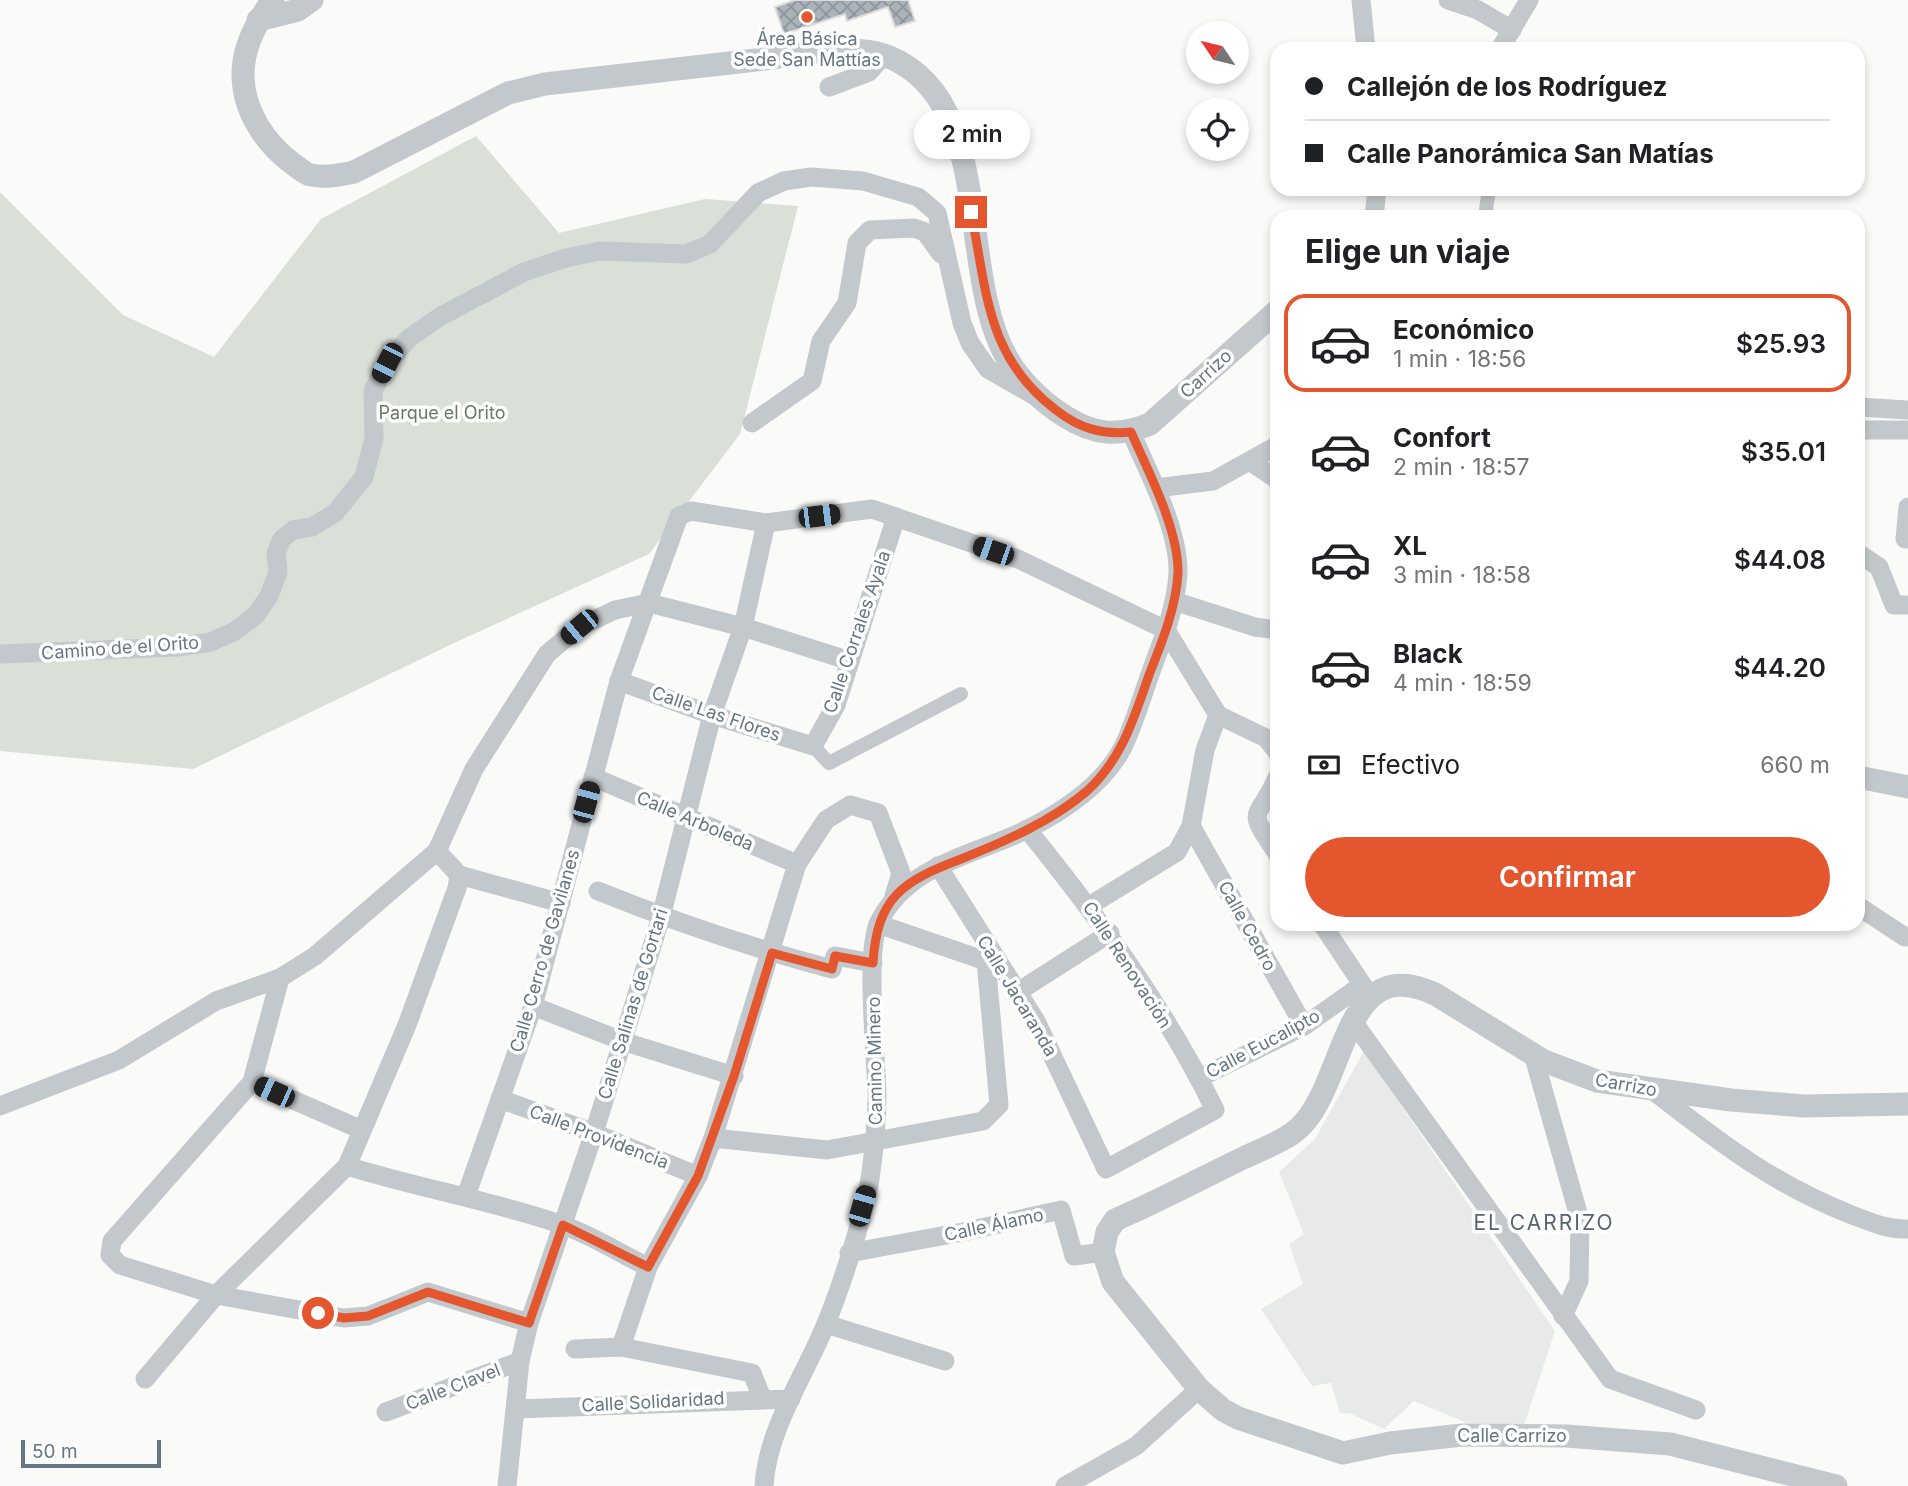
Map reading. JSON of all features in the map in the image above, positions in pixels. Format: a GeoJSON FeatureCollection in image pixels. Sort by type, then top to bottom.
{"type":"FeatureCollection","features":[{"type":"Feature","properties":{"kind":"street"},"geometry":{"type":"LineString","coordinates":[[273,0],[258,20],[247,45],[243,74],[251,111],[259,129],[272,148],[308,175],[354,172],[508,93],[545,84],[833,51],[884,55],[922,76],[946,111],[957,134],[997,336],[1007,358],[1041,399],[1083,428],[1107,435],[1131,432]]}},
{"type":"Feature","properties":{"kind":"street"},"geometry":{"type":"LineString","coordinates":[[258,20],[298,10],[312,0]]}},
{"type":"Feature","properties":{"kind":"street"},"geometry":{"type":"LineString","coordinates":[[1361,0],[1365,42]]}},
{"type":"Feature","properties":{"kind":"street"},"geometry":{"type":"LineString","coordinates":[[1448,0],[1478,10],[1512,30]]}},
{"type":"Feature","properties":{"kind":"street"},"geometry":{"type":"LineString","coordinates":[[1504,42],[1530,0]]}},
{"type":"Feature","properties":{"kind":"street"},"geometry":{"type":"LineString","coordinates":[[829,87],[869,72],[884,55]]}},
{"type":"Feature","properties":{"kind":"street","name":"Camino de el Orito"},"geometry":{"type":"LineString","coordinates":[[0,654],[177,647],[211,642],[235,631],[256,615],[269,596],[278,572],[276,553],[282,539],[293,530],[312,527],[335,513],[364,477],[374,438],[373,391],[387,363],[409,338],[441,316],[524,272],[600,251],[686,254],[710,244],[758,194],[784,181],[811,177],[863,181],[918,197],[937,214],[962,323],[970,344],[988,369],[1041,399]]}},
{"type":"Feature","properties":{"kind":"street"},"geometry":{"type":"LineString","coordinates":[[752,423],[812,381],[821,341],[847,303],[857,243],[862,234],[870,230],[914,228],[934,241],[949,267]]}},
{"type":"Feature","properties":{"kind":"street","name":"Carrizo"},"geometry":{"type":"LineString","coordinates":[[1131,432],[1150,424],[1270,317]]}},
{"type":"Feature","properties":{"kind":"street"},"geometry":{"type":"LineString","coordinates":[[1865,407],[1908,410]]}},
{"type":"Feature","properties":{"kind":"street"},"geometry":{"type":"LineString","coordinates":[[1865,430],[1908,430]]}},
{"type":"Feature","properties":{"kind":"street","name":"Camino Minero"},"geometry":{"type":"LineString","coordinates":[[764,1486],[765,1468],[791,1399],[826,1324],[869,1183],[875,1139],[873,963],[878,924],[894,897],[911,881],[937,866],[960,859],[1027,829],[1088,790],[1122,748],[1166,630],[1178,572],[1175,549],[1156,488],[1131,432]]}},
{"type":"Feature","properties":{"kind":"street"},"geometry":{"type":"LineString","coordinates":[[1156,488],[1213,481],[1270,450]]}},
{"type":"Feature","properties":{"kind":"street"},"geometry":{"type":"LineString","coordinates":[[1251,462],[1270,475]]}},
{"type":"Feature","properties":{"kind":"street"},"geometry":{"type":"LineString","coordinates":[[1908,507],[1905,539],[1908,540]]}},
{"type":"Feature","properties":{"kind":"street"},"geometry":{"type":"LineString","coordinates":[[766,523],[872,509],[1018,559],[1166,630],[1217,715],[1266,738],[1270,743]]}},
{"type":"Feature","properties":{"kind":"street","name":"Calle Cerro de Gavilanes"},"geometry":{"type":"LineString","coordinates":[[466,1196],[533,1006],[619,681],[679,516],[691,511],[766,523]]}},
{"type":"Feature","properties":{"kind":"street","name":"Calle Corrales Ayala"},"geometry":{"type":"LineString","coordinates":[[813,746],[836,705],[896,517]]}},
{"type":"Feature","properties":{"kind":"street","name":"Calle Salinas de Gortari"},"geometry":{"type":"LineString","coordinates":[[504,1485],[516,1409],[520,1360],[529,1323],[594,1133],[661,917],[688,819],[712,715],[743,627],[766,523]]}},
{"type":"Feature","properties":{"kind":"street"},"geometry":{"type":"LineString","coordinates":[[1865,558],[1879,567],[1894,605],[1908,605]]}},
{"type":"Feature","properties":{"kind":"street"},"geometry":{"type":"LineString","coordinates":[[1174,601],[1270,629]]}},
{"type":"Feature","properties":{"kind":"street"},"geometry":{"type":"LineString","coordinates":[[0,1106],[119,1060],[216,1001],[280,978],[315,956],[438,851],[474,769],[547,654],[579,627],[615,610],[649,604],[743,627],[850,661]]}},
{"type":"Feature","properties":{"kind":"street","name":"Calle Las Flores"},"geometry":{"type":"LineString","coordinates":[[619,681],[712,715],[813,746]]}},
{"type":"Feature","properties":{"kind":"street"},"geometry":{"type":"LineString","coordinates":[[813,746],[830,763],[961,694]]}},
{"type":"Feature","properties":{"kind":"street"},"geometry":{"type":"LineString","coordinates":[[1089,906],[1177,852],[1191,826],[1205,750],[1217,715]]}},
{"type":"Feature","properties":{"kind":"street","name":"Calle Arboleda"},"geometry":{"type":"LineString","coordinates":[[593,777],[797,864]]}},
{"type":"Feature","properties":{"kind":"street"},"geometry":{"type":"LineString","coordinates":[[1865,778],[1908,787]]}},
{"type":"Feature","properties":{"kind":"street"},"geometry":{"type":"LineString","coordinates":[[1270,788],[1257,808],[1256,822],[1270,843]]}},
{"type":"Feature","properties":{"kind":"street"},"geometry":{"type":"LineString","coordinates":[[621,1348],[648,1267],[698,1176],[712,1138],[734,1076],[797,864],[826,820],[850,805],[862,806],[878,813],[901,873],[894,897]]}},
{"type":"Feature","properties":{"kind":"street","name":"Calle Cedro"},"geometry":{"type":"LineString","coordinates":[[1191,826],[1304,1026]]}},
{"type":"Feature","properties":{"kind":"street","name":"Calle Renovación"},"geometry":{"type":"LineString","coordinates":[[1027,829],[1110,933],[1199,1078],[1215,1110]]}},
{"type":"Feature","properties":{"kind":"street"},"geometry":{"type":"LineString","coordinates":[[438,851],[459,875],[561,902]]}},
{"type":"Feature","properties":{"kind":"street","name":"Calle Jacaranda"},"geometry":{"type":"LineString","coordinates":[[937,866],[1053,1054],[1106,1169],[1215,1110]]}},
{"type":"Feature","properties":{"kind":"street"},"geometry":{"type":"LineString","coordinates":[[145,1379],[216,1295],[347,1166],[407,1025],[457,888],[459,875]]}},
{"type":"Feature","properties":{"kind":"street"},"geometry":{"type":"LineString","coordinates":[[598,891],[661,917],[772,953],[832,969],[835,956],[873,963]]}},
{"type":"Feature","properties":{"kind":"street"},"geometry":{"type":"LineString","coordinates":[[1865,911],[1905,937]]}},
{"type":"Feature","properties":{"kind":"street","name":"Calle Jacaranda"},"geometry":{"type":"LineString","coordinates":[[875,1139],[983,1121],[999,1105],[986,961],[878,924]]}},
{"type":"Feature","properties":{"kind":"street"},"geometry":{"type":"LineString","coordinates":[[1103,1252],[1107,1232],[1115,1220],[1300,1127],[1325,1090],[1366,990],[1327,931]]}},
{"type":"Feature","properties":{"kind":"street"},"geometry":{"type":"LineString","coordinates":[[1016,993],[1110,933]]}},
{"type":"Feature","properties":{"kind":"street"},"geometry":{"type":"LineString","coordinates":[[280,978],[252,1082],[112,1241],[110,1255],[120,1265],[216,1295],[344,1318],[368,1316],[428,1292],[529,1323]]}},
{"type":"Feature","properties":{"kind":"street","name":"Carrizo"},"geometry":{"type":"LineString","coordinates":[[1366,990],[1397,985],[1419,986],[1533,1054],[1570,1073],[1597,1081],[1652,1090],[1804,1105],[1908,1104]]}},
{"type":"Feature","properties":{"kind":"street","name":"Calle Eucalipto"},"geometry":{"type":"LineString","coordinates":[[1199,1078],[1304,1026],[1366,990]]}},
{"type":"Feature","properties":{"kind":"street"},"geometry":{"type":"LineString","coordinates":[[533,1006],[622,1041],[734,1076]]}},
{"type":"Feature","properties":{"kind":"street"},"geometry":{"type":"LineString","coordinates":[[1352,1020],[1610,1379],[1696,1410]]}},
{"type":"Feature","properties":{"kind":"street"},"geometry":{"type":"LineString","coordinates":[[1533,1054],[1580,1220],[1579,1281],[1563,1316]]}},
{"type":"Feature","properties":{"kind":"street"},"geometry":{"type":"LineString","coordinates":[[252,1082],[362,1130]]}},
{"type":"Feature","properties":{"kind":"street"},"geometry":{"type":"LineString","coordinates":[[1652,1090],[1742,1160],[1807,1198],[1891,1230],[1908,1229]]}},
{"type":"Feature","properties":{"kind":"street","name":"Calle Providencia"},"geometry":{"type":"LineString","coordinates":[[500,1099],[594,1133],[698,1176]]}},
{"type":"Feature","properties":{"kind":"street"},"geometry":{"type":"LineString","coordinates":[[712,1138],[827,1150],[875,1139]]}},
{"type":"Feature","properties":{"kind":"street"},"geometry":{"type":"LineString","coordinates":[[347,1166],[417,1188],[466,1196],[563,1225],[648,1267]]}},
{"type":"Feature","properties":{"kind":"street","name":"Calle Álamo"},"geometry":{"type":"LineString","coordinates":[[849,1253],[963,1233],[1061,1210],[1073,1256],[1103,1252]]}},
{"type":"Feature","properties":{"kind":"street","name":"Calle Carrizo"},"geometry":{"type":"LineString","coordinates":[[1103,1252],[1113,1282],[1199,1389],[1223,1410],[1238,1418],[1343,1453],[1390,1443],[1462,1435],[1566,1436],[1670,1444],[1836,1486]]}},
{"type":"Feature","properties":{"kind":"street"},"geometry":{"type":"LineString","coordinates":[[826,1324],[945,1362]]}},
{"type":"Feature","properties":{"kind":"street"},"geometry":{"type":"LineString","coordinates":[[575,1349],[621,1348],[752,1373],[762,1398]]}},
{"type":"Feature","properties":{"kind":"street","name":"Calle Clavel"},"geometry":{"type":"LineString","coordinates":[[386,1412],[520,1360]]}},
{"type":"Feature","properties":{"kind":"street"},"geometry":{"type":"LineString","coordinates":[[1065,1486],[1136,1446],[1199,1389]]}},
{"type":"Feature","properties":{"kind":"street","name":"Calle Solidaridad"},"geometry":{"type":"LineString","coordinates":[[516,1409],[791,1399]]}},
{"type":"Feature","properties":{"kind":"shaded area"},"geometry":{"type":"Polygon","coordinates":[[[1364,1051],[1555,1331],[1524,1425],[1467,1423],[1414,1401],[1384,1429],[1349,1413],[1340,1413],[1331,1383],[1312,1386],[1261,1309],[1303,1284],[1289,1244],[1304,1234],[1279,1172],[1315,1139],[1364,1051]]]}},
{"type":"Feature","properties":{"kind":"green space","name":"Parque el Orito"},"geometry":{"type":"Polygon","coordinates":[[[476,136],[559,233],[705,199],[798,206],[740,434],[649,554],[454,643],[193,769],[0,751],[0,192],[123,315],[214,357],[321,219],[476,136]]]}},
{"type":"Feature","properties":{"kind":"building","name":"Área Básica Sede San Mattías"},"geometry":{"type":"Polygon","coordinates":[[[795,0],[908,0],[915,21],[895,27],[888,7],[847,21],[845,14],[784,34],[775,7],[795,0]]]}},
{"type":"Feature","properties":{"kind":"place","name":"Área Básica Sede San Mattías"},"geometry":{"type":"Point","coordinates":[807,17]}},
{"type":"Feature","properties":{"kind":"district","name":"EL CARRIZO"},"geometry":{"type":"Point","coordinates":[1544,1223]}},
{"type":"Feature","properties":{"kind":"route"},"geometry":{"type":"LineString","coordinates":[[318,1313],[344,1318],[368,1316],[428,1292],[529,1323],[563,1225],[648,1267],[698,1176],[734,1076],[772,953],[832,969],[835,956],[873,963],[878,924],[894,897],[911,881],[937,866],[960,859],[1027,829],[1070,804],[1088,790],[1122,748],[1166,630],[1174,601],[1178,572],[1175,549],[1156,488],[1131,432],[1107,435],[1083,428],[1041,399],[1007,358],[990,313],[971,212]]}}]}
